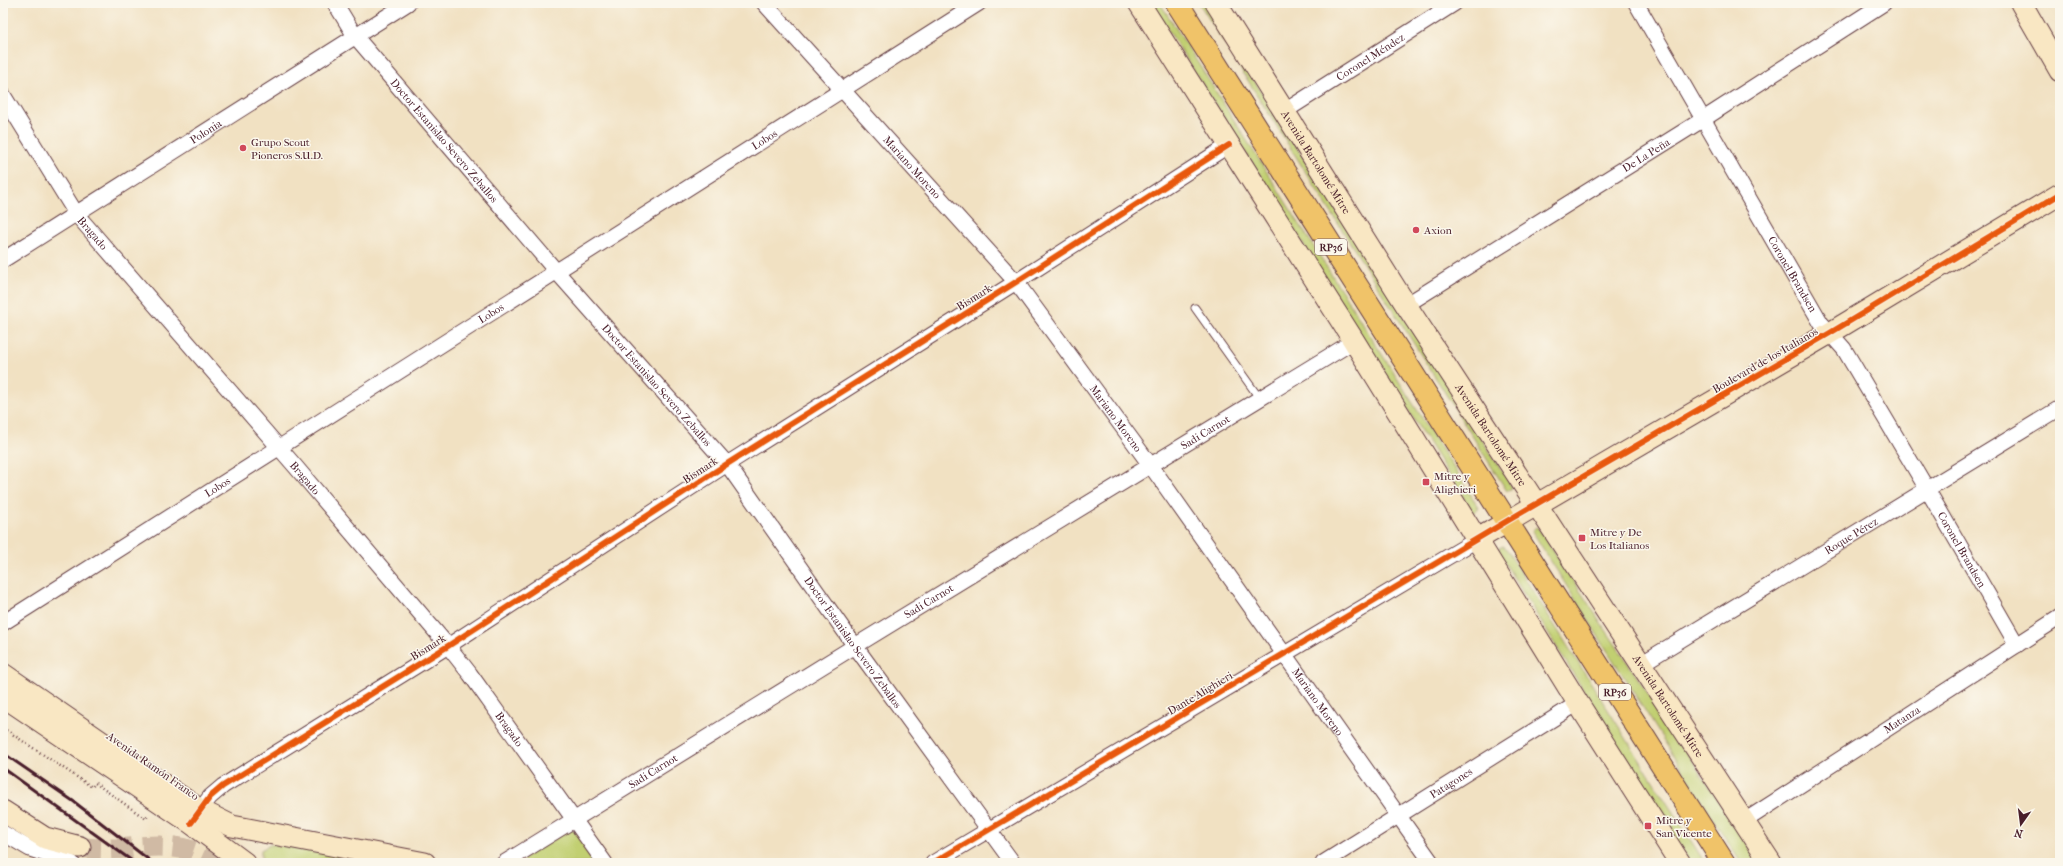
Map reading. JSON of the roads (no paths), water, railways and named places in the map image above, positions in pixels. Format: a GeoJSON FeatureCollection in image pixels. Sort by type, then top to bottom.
{"type":"FeatureCollection","features":[{"type":"Feature","properties":{"kind":"main road","name":"RP36"},"geometry":{"type":"LineString","coordinates":[[1178,3],[1724,863]]}},
{"type":"Feature","properties":{"kind":"street","name":"Doctor Estanislao Severo Zeballos"},"geometry":{"type":"LineString","coordinates":[[335,3],[355,36],[556,271],[727,464],[855,646],[1014,863]]}},
{"type":"Feature","properties":{"kind":"street","name":"Polonia"},"geometry":{"type":"LineString","coordinates":[[3,260],[77,215],[408,3]]}},
{"type":"Feature","properties":{"kind":"street","name":"Mariano Moreno"},"geometry":{"type":"LineString","coordinates":[[764,3],[1016,282],[1151,466],[1432,863]]}},
{"type":"Feature","properties":{"kind":"street","name":"Lobos"},"geometry":{"type":"LineString","coordinates":[[3,623],[280,449],[556,271],[980,3]]}},
{"type":"Feature","properties":{"kind":"street"},"geometry":{"type":"LineString","coordinates":[[1139,3],[1354,341],[1679,863]]}},
{"type":"Feature","properties":{"kind":"street","name":"Avenida Bartolomé Mitre"},"geometry":{"type":"LineString","coordinates":[[1216,3],[1406,305],[1771,863]]}},
{"type":"Feature","properties":{"kind":"street","name":"Coronel Méndez"},"geometry":{"type":"LineString","coordinates":[[1285,111],[1455,3]]}},
{"type":"Feature","properties":{"kind":"street","name":"Coronel Brandsen"},"geometry":{"type":"LineString","coordinates":[[1636,3],[1702,120],[1822,323],[1844,349],[2017,645]]}},
{"type":"Feature","properties":{"kind":"street","name":"De La Peña"},"geometry":{"type":"LineString","coordinates":[[1406,305],[1702,120],[1884,3]]}},
{"type":"Feature","properties":{"kind":"street"},"geometry":{"type":"LineString","coordinates":[[2021,3],[2060,71]]}},
{"type":"Feature","properties":{"kind":"street","name":"Bragado"},"geometry":{"type":"LineString","coordinates":[[3,95],[77,215],[448,646],[575,819],[605,863]]}},
{"type":"Feature","properties":{"kind":"street","name":"Bismark"},"geometry":{"type":"LineString","coordinates":[[196,817],[210,797],[223,786],[448,646],[727,464],[1016,282],[1228,145]]}},
{"type":"Feature","properties":{"kind":"street","name":"Boulevard de los Italianos"},"geometry":{"type":"LineString","coordinates":[[1478,539],[1830,333],[2060,194]]}},
{"type":"Feature","properties":{"kind":"street","name":"Sadi Carnot"},"geometry":{"type":"LineString","coordinates":[[504,863],[855,646],[1354,341]]}},
{"type":"Feature","properties":{"kind":"street","name":"Roque Pérez"},"geometry":{"type":"LineString","coordinates":[[1641,664],[2060,408]]}},
{"type":"Feature","properties":{"kind":"street","name":"Dante Alighieri"},"geometry":{"type":"LineString","coordinates":[[933,863],[1478,539]]}},
{"type":"Feature","properties":{"kind":"street","name":"Matanza"},"geometry":{"type":"LineString","coordinates":[[1743,822],[2060,616]]}},
{"type":"Feature","properties":{"kind":"street","name":"Avenida Ramón Franco"},"geometry":{"type":"LineString","coordinates":[[3,674],[196,817],[245,863]]}},
{"type":"Feature","properties":{"kind":"street","name":"Avenida Ramón Franco"},"geometry":{"type":"LineString","coordinates":[[3,696],[196,817],[232,826],[425,863]]}},
{"type":"Feature","properties":{"kind":"street","name":"Patagones"},"geometry":{"type":"LineString","coordinates":[[1324,863],[1578,702]]}},
{"type":"Feature","properties":{"kind":"street"},"geometry":{"type":"LineString","coordinates":[[3,811],[45,838],[76,855]]}},
{"type":"Feature","properties":{"kind":"street"},"geometry":{"type":"LineString","coordinates":[[3,833],[30,849],[76,855]]}},
{"type":"Feature","properties":{"kind":"lane"},"geometry":{"type":"LineString","coordinates":[[1195,308],[1260,399]]}},
{"type":"Feature","properties":{"kind":"tunnel"},"geometry":{"type":"LineString","coordinates":[[80,847],[116,849],[166,846],[182,848],[199,853],[217,863]]}},
{"type":"Feature","properties":{"kind":"railway"},"geometry":{"type":"LineString","coordinates":[[3,753],[73,801],[153,863]]}},
{"type":"Feature","properties":{"kind":"railway"},"geometry":{"type":"LineString","coordinates":[[3,768],[135,863]]}},
{"type":"Feature","properties":{"kind":"place","name":"Grupo Scout Pioneros S.U.D."},"geometry":{"type":"Point","coordinates":[243,148]}},
{"type":"Feature","properties":{"kind":"place","name":"Axion"},"geometry":{"type":"Point","coordinates":[1416,230]}},
{"type":"Feature","properties":{"kind":"place","name":"Mitre y Alighieri"},"geometry":{"type":"Point","coordinates":[1426,482]}},
{"type":"Feature","properties":{"kind":"place","name":"Mitre y De Los Italianos"},"geometry":{"type":"Point","coordinates":[1582,538]}},
{"type":"Feature","properties":{"kind":"place","name":"Mitre y San Vicente"},"geometry":{"type":"Point","coordinates":[1648,826]}}]}
